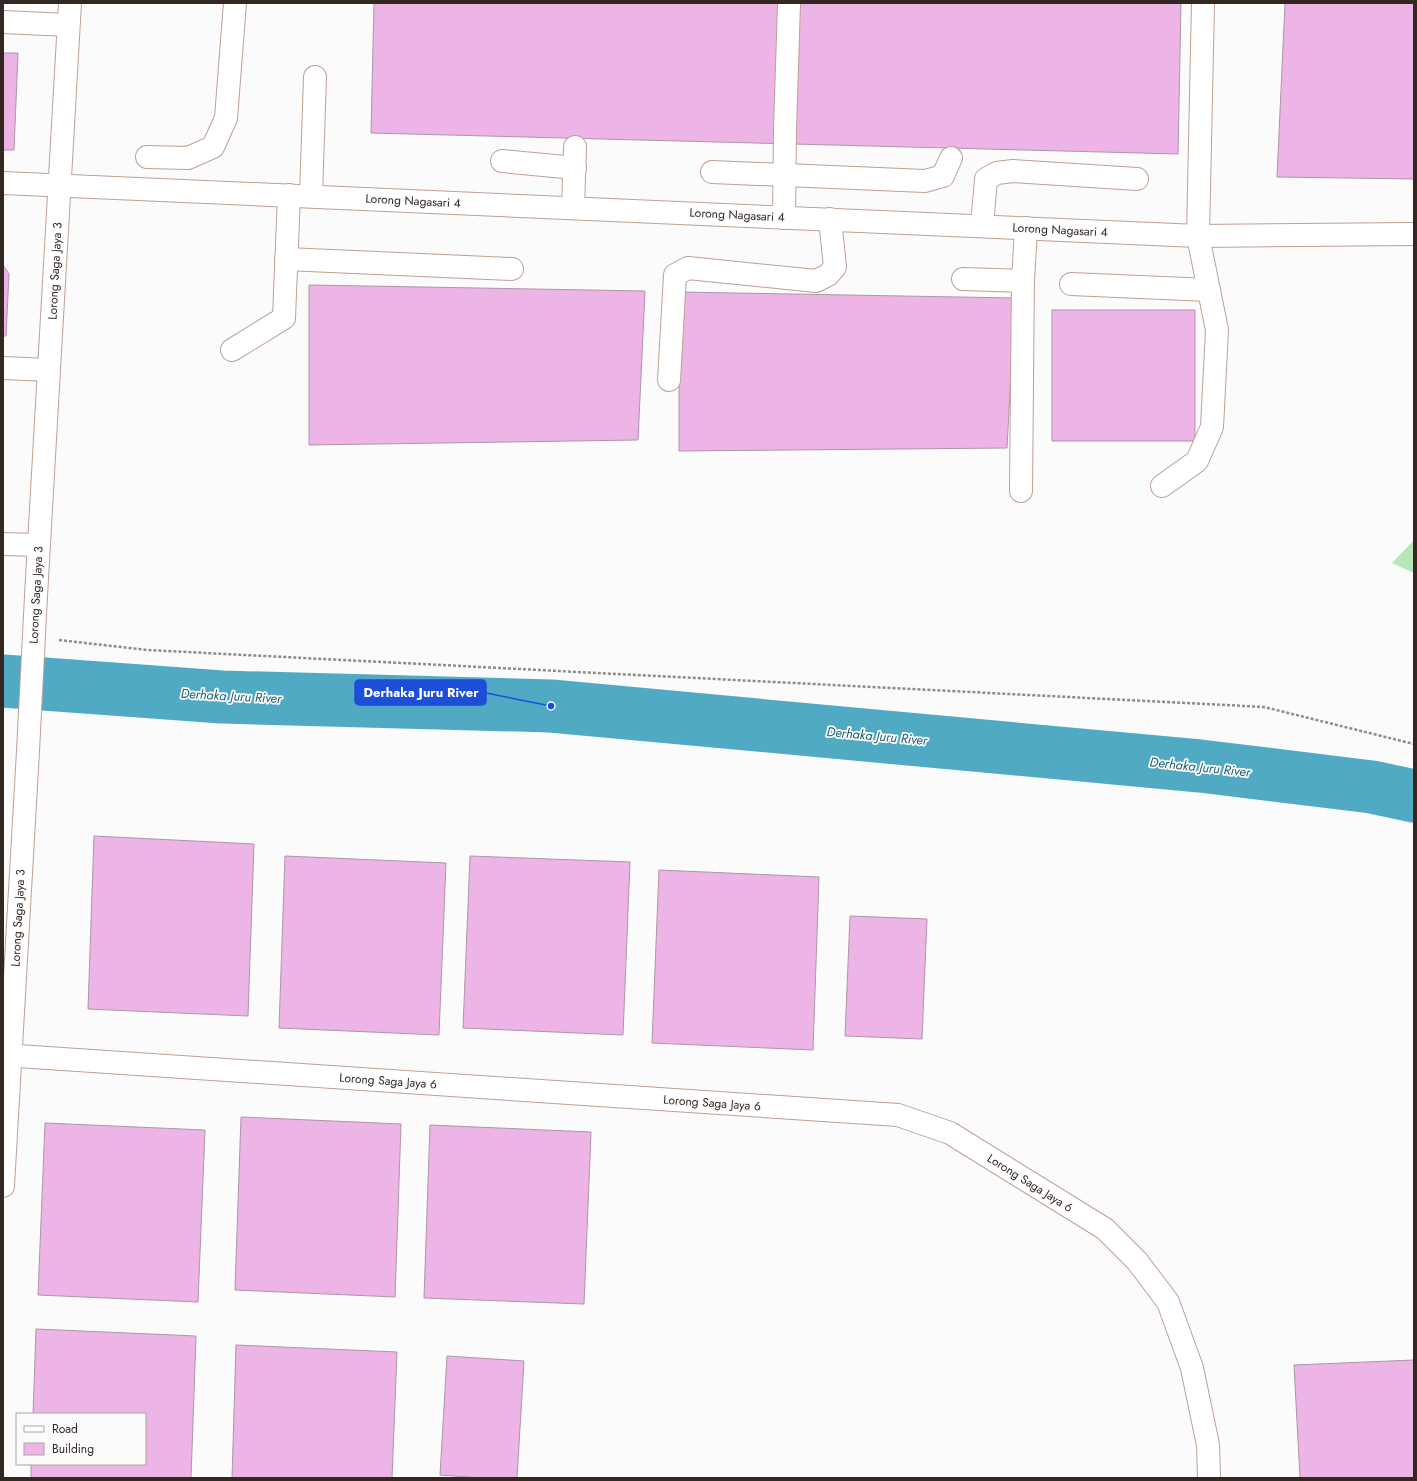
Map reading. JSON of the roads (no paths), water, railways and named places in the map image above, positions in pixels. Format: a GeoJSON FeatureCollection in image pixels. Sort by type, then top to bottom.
{"type":"FeatureCollection","features":[{"type":"Feature","properties":{"kind":"street","name":"Lorong Saga Jaya 3"},"geometry":{"type":"LineString","coordinates":[[3,1186],[7,1056],[28,751],[70,3]]}},
{"type":"Feature","properties":{"kind":"street"},"geometry":{"type":"LineString","coordinates":[[146,157],[188,158],[213,147],[226,118],[235,3]]}},
{"type":"Feature","properties":{"kind":"street"},"geometry":{"type":"LineString","coordinates":[[1162,486],[1197,461],[1212,427],[1217,330],[1198,236],[1203,3]]}},
{"type":"Feature","properties":{"kind":"street"},"geometry":{"type":"LineString","coordinates":[[784,218],[789,4]]}},
{"type":"Feature","properties":{"kind":"street"},"geometry":{"type":"LineString","coordinates":[[3,22],[68,25]]}},
{"type":"Feature","properties":{"kind":"street"},"geometry":{"type":"LineString","coordinates":[[311,196],[315,77]]}},
{"type":"Feature","properties":{"kind":"street"},"geometry":{"type":"LineString","coordinates":[[502,161],[575,158],[573,208]]}},
{"type":"Feature","properties":{"kind":"street"},"geometry":{"type":"LineString","coordinates":[[712,172],[925,181],[943,176],[951,158]]}},
{"type":"Feature","properties":{"kind":"street"},"geometry":{"type":"LineString","coordinates":[[982,226],[986,179],[997,173],[1013,172],[1137,179]]}},
{"type":"Feature","properties":{"kind":"street","name":"Lorong Nagasari 4"},"geometry":{"type":"LineString","coordinates":[[3,183],[1198,236],[1414,234]]}},
{"type":"Feature","properties":{"kind":"street"},"geometry":{"type":"LineString","coordinates":[[232,350],[284,318],[289,195]]}},
{"type":"Feature","properties":{"kind":"street"},"geometry":{"type":"LineString","coordinates":[[669,380],[675,275],[688,268],[816,281],[828,275],[835,267],[830,219]]}},
{"type":"Feature","properties":{"kind":"street"},"geometry":{"type":"LineString","coordinates":[[1021,491],[1023,272],[1026,228]]}},
{"type":"Feature","properties":{"kind":"street"},"geometry":{"type":"LineString","coordinates":[[286,259],[512,269]]}},
{"type":"Feature","properties":{"kind":"street"},"geometry":{"type":"LineString","coordinates":[[963,279],[1023,281],[1023,272]]}},
{"type":"Feature","properties":{"kind":"street"},"geometry":{"type":"LineString","coordinates":[[1071,284],[1209,290]]}},
{"type":"Feature","properties":{"kind":"street"},"geometry":{"type":"LineString","coordinates":[[3,368],[49,370]]}},
{"type":"Feature","properties":{"kind":"street"},"geometry":{"type":"LineString","coordinates":[[3,544],[39,545]]}},
{"type":"Feature","properties":{"kind":"street","name":"Lorong Saga Jaya 6"},"geometry":{"type":"LineString","coordinates":[[7,1056],[890,1114],[913,1120],[950,1133],[1105,1229],[1137,1261],[1168,1302],[1192,1368],[1208,1445],[1209,1478]]}},
{"type":"Feature","properties":{"kind":"waterway","name":"Derhaka Juru River"},"geometry":{"type":"LineString","coordinates":[[3,681],[222,697],[551,706],[1200,766],[1372,787],[1414,796]]}},
{"type":"Feature","properties":{"kind":"place","name":"Derhaka Juru River"},"geometry":{"type":"Point","coordinates":[551,706]}}]}
